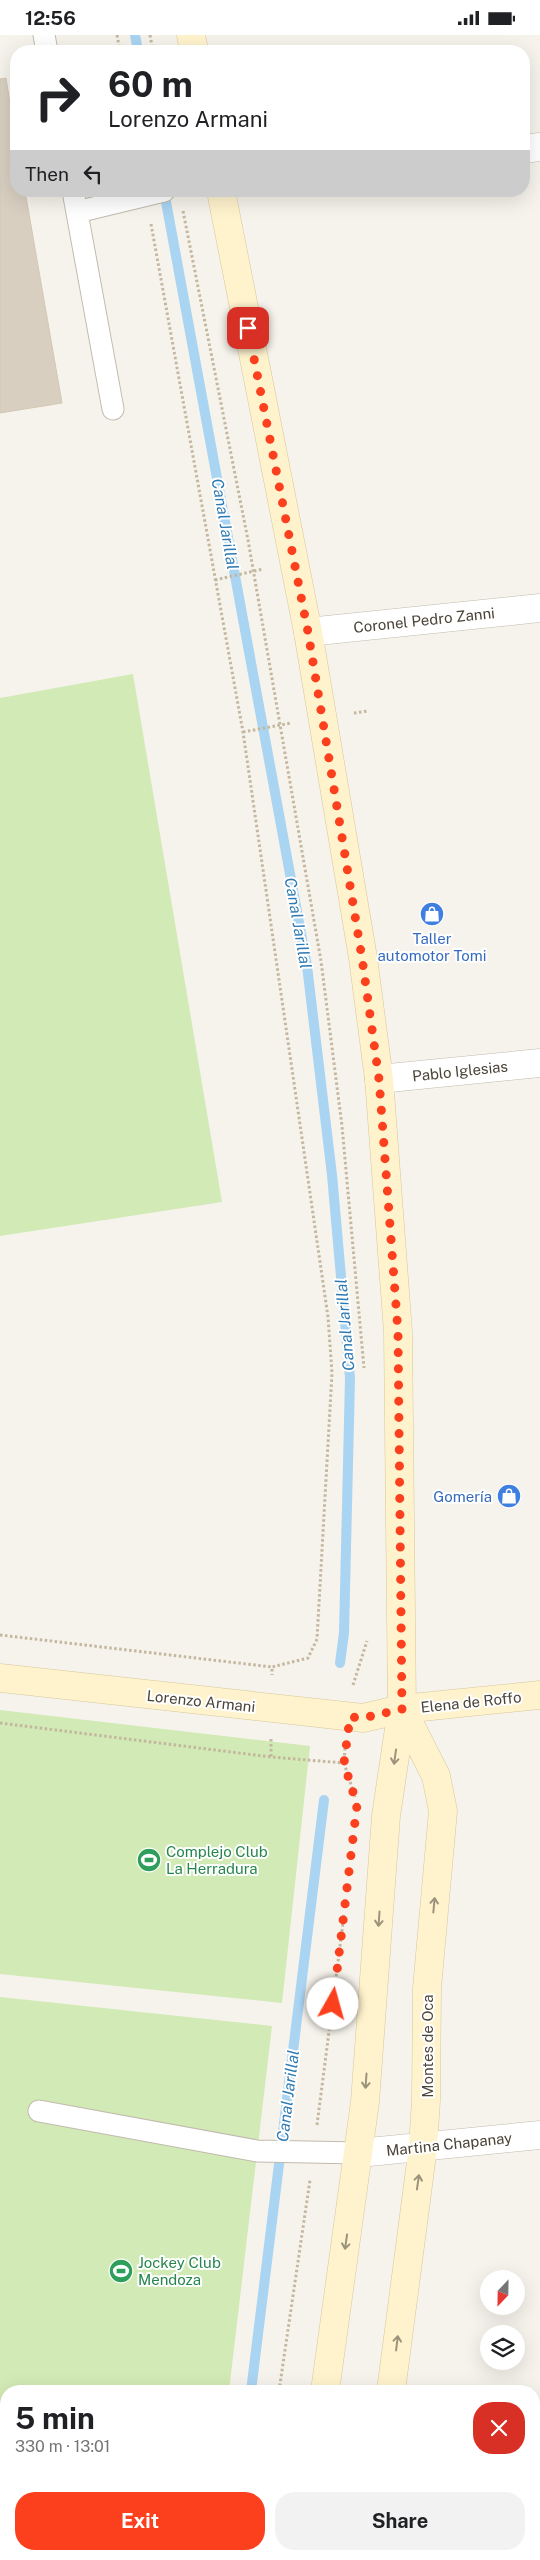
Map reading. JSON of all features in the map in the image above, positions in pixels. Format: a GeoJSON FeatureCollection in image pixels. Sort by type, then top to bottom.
{"type":"FeatureCollection","features":[{"type":"Feature","properties":{"kind":"main road","name":"Montes de Oca"},"geometry":{"type":"LineString","coordinates":[[222,197],[308,632],[362,958],[379,1079],[398,1332],[402,1709],[386,1816],[365,2102],[326,2385]]}},
{"type":"Feature","properties":{"kind":"main road","name":"Lorenzo Armani"},"geometry":{"type":"LineString","coordinates":[[0,1678],[350,1717],[363,1718],[402,1709]]}},
{"type":"Feature","properties":{"kind":"main road","name":"Elena de Roffo"},"geometry":{"type":"LineString","coordinates":[[402,1709],[540,1695]]}},
{"type":"Feature","properties":{"kind":"main road","name":"Montes de Oca"},"geometry":{"type":"LineString","coordinates":[[392,2385],[423,2147],[426,2100],[427,1988],[443,1811],[436,1776],[402,1709]]}},
{"type":"Feature","properties":{"kind":"street","name":"Coronel Pedro Zanni"},"geometry":{"type":"LineString","coordinates":[[308,632],[540,608]]}},
{"type":"Feature","properties":{"kind":"street","name":"Pablo Iglesias"},"geometry":{"type":"LineString","coordinates":[[379,1079],[540,1063]]}},
{"type":"Feature","properties":{"kind":"street","name":"Martina Chapanay"},"geometry":{"type":"LineString","coordinates":[[359,2153],[540,2135]]}},
{"type":"Feature","properties":{"kind":"lane"},"geometry":{"type":"LineString","coordinates":[[113,409],[75,202],[129,197]]}},
{"type":"Feature","properties":{"kind":"lane"},"geometry":{"type":"LineString","coordinates":[[39,2111],[263,2151],[359,2153]]}},
{"type":"Feature","properties":{"kind":"path"},"geometry":{"type":"LineString","coordinates":[[0,1635],[272,1667],[308,1658],[317,1639],[332,1373],[328,1317],[243,732],[215,580],[162,197]]}},
{"type":"Feature","properties":{"kind":"path"},"geometry":{"type":"LineString","coordinates":[[163,197],[248,540],[320,961],[342,1125],[365,1379]]}},
{"type":"Feature","properties":{"kind":"path"},"geometry":{"type":"LineString","coordinates":[[215,580],[244,573]]}},
{"type":"Feature","properties":{"kind":"path"},"geometry":{"type":"LineString","coordinates":[[243,732],[272,727]]}},
{"type":"Feature","properties":{"kind":"path"},"geometry":{"type":"LineString","coordinates":[[357,1805],[344,1763],[355,1675],[366,1651],[368,1634]]}},
{"type":"Feature","properties":{"kind":"path"},"geometry":{"type":"LineString","coordinates":[[270,1757],[272,1667]]}},
{"type":"Feature","properties":{"kind":"path"},"geometry":{"type":"LineString","coordinates":[[0,1723],[270,1757],[344,1763]]}},
{"type":"Feature","properties":{"kind":"path"},"geometry":{"type":"LineString","coordinates":[[280,2385],[305,2152],[345,1910]]}},
{"type":"Feature","properties":{"kind":"green space"},"geometry":{"type":"Polygon","coordinates":[[[133,674],[222,1202],[0,1236],[0,698],[133,674]]]}},
{"type":"Feature","properties":{"kind":"green space","name":"Complejo Club La Herradura"},"geometry":{"type":"Polygon","coordinates":[[[0,1710],[310,1746],[282,2003],[0,1974],[0,1710]]]}},
{"type":"Feature","properties":{"kind":"green space","name":"Jockey Club Mendoza"},"geometry":{"type":"Polygon","coordinates":[[[0,1997],[272,2026],[230,2385],[0,2385],[0,1997]]]}},
{"type":"Feature","properties":{"kind":"building"},"geometry":{"type":"Polygon","coordinates":[[[6,78],[10,103],[10,197],[26,197],[62,403],[0,413],[0,79],[6,78]]]}},
{"type":"Feature","properties":{"kind":"waterway","name":"Canal Jarillal"},"geometry":{"type":"LineString","coordinates":[[135,35],[137,45]]}},
{"type":"Feature","properties":{"kind":"waterway","name":"Canal Jarillal"},"geometry":{"type":"LineString","coordinates":[[165,197],[307,966],[332,1175],[350,1378],[344,1633],[340,1663]]}},
{"type":"Feature","properties":{"kind":"waterway","name":"Canal Jarillal"},"geometry":{"type":"LineString","coordinates":[[252,2385],[324,1800]]}},
{"type":"Feature","properties":{"kind":"place","name":"Taller automotor Tomi"},"geometry":{"type":"Point","coordinates":[432,914]}},
{"type":"Feature","properties":{"kind":"place","name":"Gomería"},"geometry":{"type":"Point","coordinates":[509,1496]}},
{"type":"Feature","properties":{"kind":"place","name":"Complejo Club La Herradura"},"geometry":{"type":"Point","coordinates":[149,1860]}},
{"type":"Feature","properties":{"kind":"place","name":"Jockey Club Mendoza"},"geometry":{"type":"Point","coordinates":[121,2271]}},
{"type":"Feature","properties":{"kind":"route"},"geometry":{"type":"LineString","coordinates":[[248,328],[308,632],[362,958],[379,1079],[390,1205],[398,1332],[402,1709],[363,1718],[350,1717],[344,1763],[357,1805],[333,2004]]}}]}
